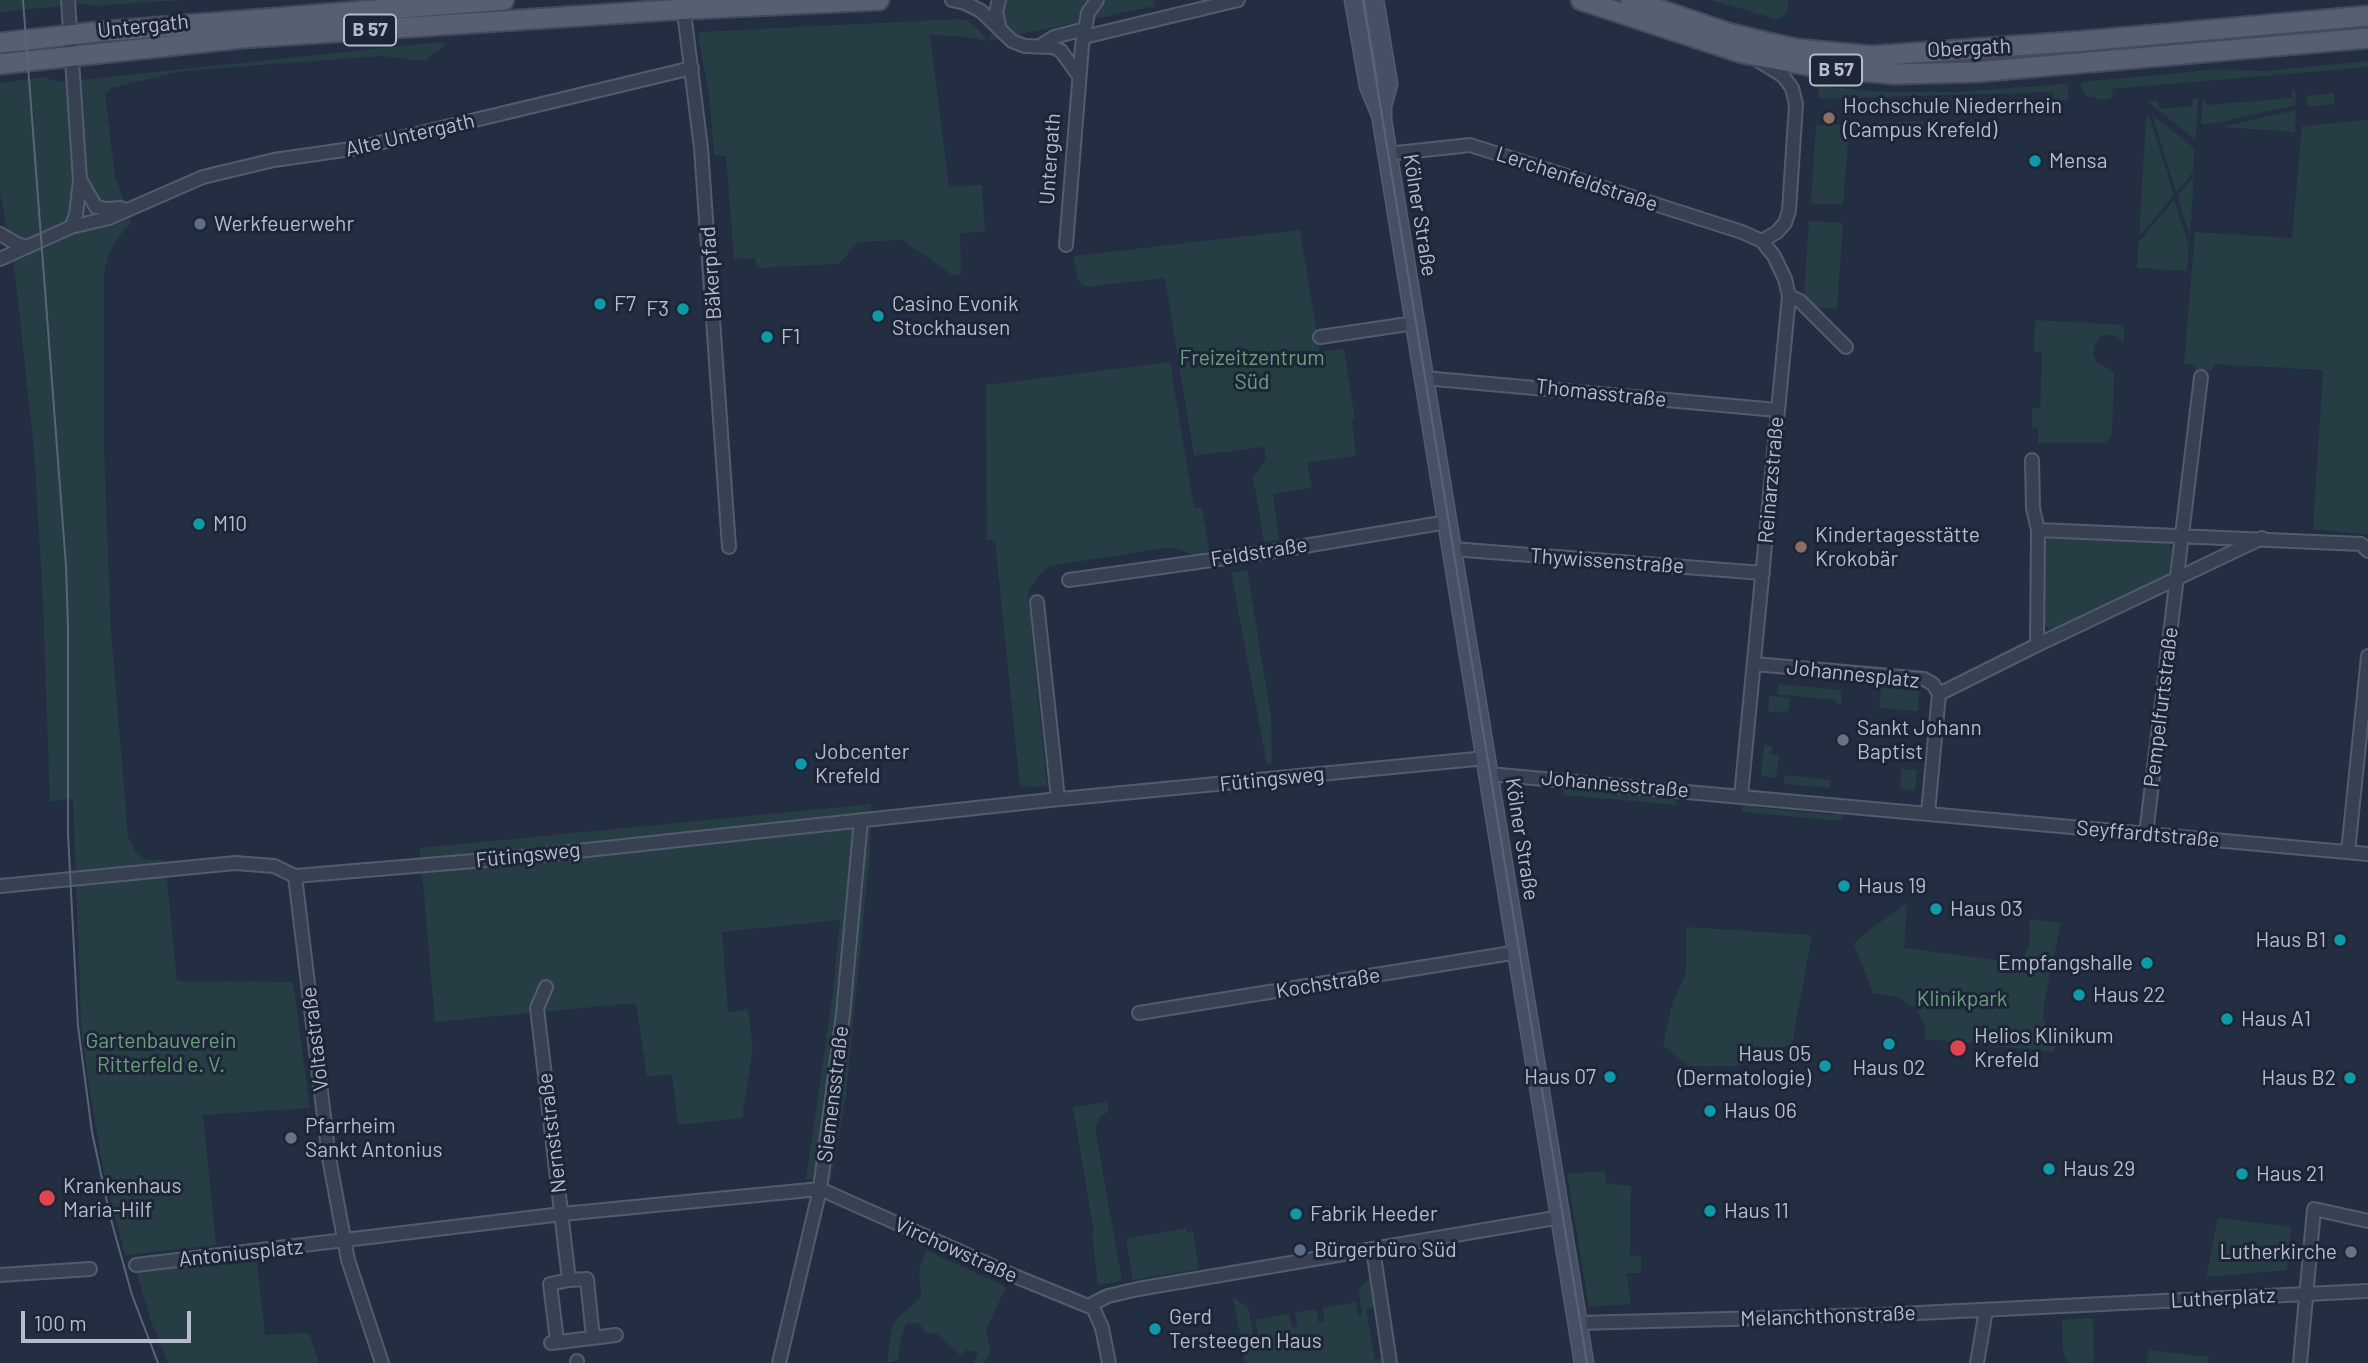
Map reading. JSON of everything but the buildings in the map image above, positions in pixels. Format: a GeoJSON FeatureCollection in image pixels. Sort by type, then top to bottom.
{"type":"FeatureCollection","features":[{"type":"Feature","properties":{"kind":"main road","name":"Untergath"},"geometry":{"type":"LineString","coordinates":[[0,43],[70,34],[504,0]]}},
{"type":"Feature","properties":{"kind":"main road","name":"Untergath"},"geometry":{"type":"LineString","coordinates":[[0,64],[243,38],[683,5],[878,0]]}},
{"type":"Feature","properties":{"kind":"main road","name":"Kölner Straße"},"geometry":{"type":"LineString","coordinates":[[1354,0],[1369,86],[1381,115],[1584,1363]]}},
{"type":"Feature","properties":{"kind":"main road","name":"Kölner Straße"},"geometry":{"type":"LineString","coordinates":[[1374,0],[1388,84],[1381,115]]}},
{"type":"Feature","properties":{"kind":"main road","name":"Obergath"},"geometry":{"type":"LineString","coordinates":[[1581,0],[1742,53],[1782,62],[1854,72],[1938,74],[2368,38]]}},
{"type":"Feature","properties":{"kind":"main road","name":"Obergath"},"geometry":{"type":"LineString","coordinates":[[1630,0],[1728,33],[1765,42],[1797,49],[1872,56],[2368,16]]}},
{"type":"Feature","properties":{"kind":"street"},"geometry":{"type":"LineString","coordinates":[[68,0],[80,180],[76,215],[71,227]]}},
{"type":"Feature","properties":{"kind":"street"},"geometry":{"type":"LineString","coordinates":[[952,0],[981,11],[1012,41],[1025,46],[1053,47],[1061,51],[1079,76]]}},
{"type":"Feature","properties":{"kind":"street"},"geometry":{"type":"LineString","coordinates":[[999,0],[996,12],[1000,29]]}},
{"type":"Feature","properties":{"kind":"street","name":"Untergath"},"geometry":{"type":"LineString","coordinates":[[1066,245],[1084,33],[1088,13],[1097,0]]}},
{"type":"Feature","properties":{"kind":"street"},"geometry":{"type":"LineString","coordinates":[[1040,46],[1054,37],[1238,0]]}},
{"type":"Feature","properties":{"kind":"street","name":"Bäkerpfad"},"geometry":{"type":"LineString","coordinates":[[683,5],[704,175],[729,547]]}},
{"type":"Feature","properties":{"kind":"street"},"geometry":{"type":"LineString","coordinates":[[1742,53],[1783,76],[1791,88],[1796,104],[1789,211],[1785,223],[1777,232],[1762,241]]}},
{"type":"Feature","properties":{"kind":"street","name":"Alte Untergath"},"geometry":{"type":"LineString","coordinates":[[0,259],[71,227],[109,218],[210,175],[274,160],[358,148],[692,68]]}},
{"type":"Feature","properties":{"kind":"street","name":"Lerchenfeldstraße"},"geometry":{"type":"LineString","coordinates":[[1387,153],[1470,145],[1742,232],[1762,241]]}},
{"type":"Feature","properties":{"kind":"street","name":"Alte Untergath"},"geometry":{"type":"LineString","coordinates":[[80,180],[96,207],[132,208]]}},
{"type":"Feature","properties":{"kind":"street"},"geometry":{"type":"LineString","coordinates":[[0,234],[27,247]]}},
{"type":"Feature","properties":{"kind":"street","name":"Reinarzstraße"},"geometry":{"type":"LineString","coordinates":[[1754,664],[1789,296],[1785,279],[1774,256],[1762,241]]}},
{"type":"Feature","properties":{"kind":"street"},"geometry":{"type":"LineString","coordinates":[[1789,296],[1800,301],[1846,347]]}},
{"type":"Feature","properties":{"kind":"street"},"geometry":{"type":"LineString","coordinates":[[1320,337],[1415,323]]}},
{"type":"Feature","properties":{"kind":"street","name":"Pempelfurtstraße"},"geometry":{"type":"LineString","coordinates":[[2146,834],[2201,377]]}},
{"type":"Feature","properties":{"kind":"street","name":"Thomasstraße"},"geometry":{"type":"LineString","coordinates":[[1424,378],[1777,410]]}},
{"type":"Feature","properties":{"kind":"street"},"geometry":{"type":"LineString","coordinates":[[2032,460],[2032,509],[2038,530],[2037,645]]}},
{"type":"Feature","properties":{"kind":"street","name":"Feldstraße"},"geometry":{"type":"LineString","coordinates":[[1069,580],[1269,552],[1447,522]]}},
{"type":"Feature","properties":{"kind":"street"},"geometry":{"type":"LineString","coordinates":[[2038,530],[2361,544],[2368,551]]}},
{"type":"Feature","properties":{"kind":"street"},"geometry":{"type":"LineString","coordinates":[[1939,694],[2262,538]]}},
{"type":"Feature","properties":{"kind":"street","name":"Thywissenstraße"},"geometry":{"type":"LineString","coordinates":[[1452,549],[1763,573]]}},
{"type":"Feature","properties":{"kind":"street"},"geometry":{"type":"LineString","coordinates":[[1037,602],[1058,799]]}},
{"type":"Feature","properties":{"kind":"street"},"geometry":{"type":"LineString","coordinates":[[2348,852],[2368,656]]}},
{"type":"Feature","properties":{"kind":"street"},"geometry":{"type":"LineString","coordinates":[[1754,664],[1741,796],[1928,813]]}},
{"type":"Feature","properties":{"kind":"street","name":"Johannesplatz"},"geometry":{"type":"LineString","coordinates":[[1754,664],[1924,679],[1933,684],[1939,694],[1928,813]]}},
{"type":"Feature","properties":{"kind":"street","name":"Johannesstraße"},"geometry":{"type":"LineString","coordinates":[[1487,766],[1741,796]]}},
{"type":"Feature","properties":{"kind":"street","name":"Fütingsweg"},"geometry":{"type":"LineString","coordinates":[[0,886],[235,863],[274,866],[295,876],[522,857],[1058,799],[1487,766]]}},
{"type":"Feature","properties":{"kind":"street","name":"Seyffardtstraße"},"geometry":{"type":"LineString","coordinates":[[1928,813],[2368,854]]}},
{"type":"Feature","properties":{"kind":"street","name":"Siemensstraße"},"geometry":{"type":"LineString","coordinates":[[779,1363],[820,1189],[843,1014],[862,820]]}},
{"type":"Feature","properties":{"kind":"street","name":"Voltastraße"},"geometry":{"type":"LineString","coordinates":[[295,876],[329,1158],[351,1272],[382,1363]]}},
{"type":"Feature","properties":{"kind":"street","name":"Kochstraße"},"geometry":{"type":"LineString","coordinates":[[1139,1013],[1518,952]]}},
{"type":"Feature","properties":{"kind":"street","name":"Nernststraße"},"geometry":{"type":"LineString","coordinates":[[546,986],[537,1007],[569,1280]]}},
{"type":"Feature","properties":{"kind":"street","name":"Virchowstraße"},"geometry":{"type":"LineString","coordinates":[[345,1241],[562,1214],[820,1189],[1058,1295],[1080,1304],[1092,1305]]}},
{"type":"Feature","properties":{"kind":"street"},"geometry":{"type":"LineString","coordinates":[[2300,1363],[2314,1209],[2368,1221]]}},
{"type":"Feature","properties":{"kind":"street"},"geometry":{"type":"LineString","coordinates":[[1109,1363],[1102,1328],[1092,1305],[1101,1299],[1126,1292],[1561,1217]]}},
{"type":"Feature","properties":{"kind":"street","name":"Antoniusplatz"},"geometry":{"type":"LineString","coordinates":[[136,1265],[345,1241]]}},
{"type":"Feature","properties":{"kind":"street"},"geometry":{"type":"LineString","coordinates":[[1373,1249],[1390,1363]]}},
{"type":"Feature","properties":{"kind":"street"},"geometry":{"type":"LineString","coordinates":[[0,1275],[90,1269]]}},
{"type":"Feature","properties":{"kind":"street"},"geometry":{"type":"LineString","coordinates":[[593,1338],[587,1279],[550,1284],[554,1342],[593,1338],[616,1335]]}},
{"type":"Feature","properties":{"kind":"street","name":"Lutherplatz"},"geometry":{"type":"LineString","coordinates":[[2077,1305],[2368,1291]]}},
{"type":"Feature","properties":{"kind":"street","name":"Melanchthonstraße"},"geometry":{"type":"LineString","coordinates":[[1578,1323],[2077,1305]]}},
{"type":"Feature","properties":{"kind":"street"},"geometry":{"type":"LineString","coordinates":[[1977,1363],[1986,1310]]}},
{"type":"Feature","properties":{"kind":"green space"},"geometry":{"type":"Polygon","coordinates":[[[0,0],[183,0],[92,6],[84,4],[0,12],[0,0]]]}},
{"type":"Feature","properties":{"kind":"green space"},"geometry":{"type":"Polygon","coordinates":[[[1006,0],[1154,0],[1155,6],[988,41],[1006,0]]]}},
{"type":"Feature","properties":{"kind":"green space"},"geometry":{"type":"Polygon","coordinates":[[[1711,0],[1788,0],[1789,4],[1784,16],[1776,19],[1711,0]]]}},
{"type":"Feature","properties":{"kind":"green space"},"geometry":{"type":"Polygon","coordinates":[[[958,19],[966,20],[977,28],[988,41],[930,35],[949,187],[982,185],[985,232],[960,233],[961,275],[952,275],[903,240],[858,242],[839,264],[757,268],[755,258],[734,259],[726,156],[714,155],[710,101],[698,36],[700,32],[958,19]]]}},
{"type":"Feature","properties":{"kind":"green space"},"geometry":{"type":"Polygon","coordinates":[[[2228,34],[2228,38],[2131,48],[2092,55],[1894,68],[1800,55],[2228,34]]]}},
{"type":"Feature","properties":{"kind":"green space","name":"Gartenbauverein Ritterfeld e. V."},"geometry":{"type":"Polygon","coordinates":[[[440,42],[446,45],[424,61],[382,56],[182,71],[111,88],[105,93],[115,176],[131,223],[109,253],[104,274],[104,451],[111,630],[128,837],[136,853],[146,860],[165,860],[177,981],[293,982],[310,1108],[203,1115],[216,1245],[125,1255],[104,1174],[81,1024],[73,798],[50,802],[43,601],[34,450],[15,274],[0,192],[0,83],[43,77],[60,82],[440,42]]]}},
{"type":"Feature","properties":{"kind":"green space"},"geometry":{"type":"Polygon","coordinates":[[[2368,61],[2368,67],[2112,89],[2113,97],[2103,100],[2086,96],[2081,89],[2082,82],[2220,69],[2265,71],[2368,61]]]}},
{"type":"Feature","properties":{"kind":"green space"},"geometry":{"type":"Polygon","coordinates":[[[2065,84],[2068,86],[2068,100],[2054,100],[2053,92],[1819,99],[1818,86],[1873,91],[1956,92],[2065,84]]]}},
{"type":"Feature","properties":{"kind":"green space"},"geometry":{"type":"Polygon","coordinates":[[[2292,91],[2295,91],[2296,105],[2201,124],[2203,97],[2206,105],[2292,98],[2292,91]]]}},
{"type":"Feature","properties":{"kind":"green space"},"geometry":{"type":"Polygon","coordinates":[[[2334,93],[2335,104],[2308,107],[2306,96],[2334,93]]]}},
{"type":"Feature","properties":{"kind":"green space"},"geometry":{"type":"Polygon","coordinates":[[[2198,98],[2196,140],[2148,102],[2158,101],[2159,109],[2193,106],[2192,99],[2198,98]]]}},
{"type":"Feature","properties":{"kind":"green space"},"geometry":{"type":"Polygon","coordinates":[[[2296,110],[2295,132],[2221,127],[2296,110]]]}},
{"type":"Feature","properties":{"kind":"green space"},"geometry":{"type":"Polygon","coordinates":[[[2149,115],[2174,195],[2139,237],[2146,118],[2149,115]]]}},
{"type":"Feature","properties":{"kind":"green space"},"geometry":{"type":"Polygon","coordinates":[[[2152,115],[2194,148],[2193,172],[2176,192],[2152,115]]]}},
{"type":"Feature","properties":{"kind":"green space"},"geometry":{"type":"Polygon","coordinates":[[[2368,120],[2368,535],[2313,529],[2323,370],[2213,364],[2213,370],[2195,370],[2195,365],[2184,364],[2195,232],[2292,238],[2302,126],[2368,120]]]}},
{"type":"Feature","properties":{"kind":"green space"},"geometry":{"type":"Polygon","coordinates":[[[1923,121],[1923,127],[1849,130],[1843,205],[1811,203],[1816,125],[1923,121]]]}},
{"type":"Feature","properties":{"kind":"green space"},"geometry":{"type":"Polygon","coordinates":[[[2194,177],[2190,236],[2177,196],[2194,177]]]}},
{"type":"Feature","properties":{"kind":"green space"},"geometry":{"type":"Polygon","coordinates":[[[2174,200],[2189,245],[2187,271],[2137,268],[2138,243],[2174,200]]]}},
{"type":"Feature","properties":{"kind":"green space"},"geometry":{"type":"Polygon","coordinates":[[[1809,221],[1843,223],[1837,309],[1818,308],[1804,294],[1809,221]]]}},
{"type":"Feature","properties":{"kind":"green space","name":"Freizeitzentrum Süd"},"geometry":{"type":"Polygon","coordinates":[[[1300,230],[1320,352],[1344,349],[1355,420],[1352,420],[1356,456],[1307,463],[1312,488],[1273,494],[1279,539],[1264,542],[1253,477],[1266,460],[1264,447],[1194,456],[1165,278],[1085,287],[1078,280],[1073,256],[1300,230]]]}},
{"type":"Feature","properties":{"kind":"green space"},"geometry":{"type":"Polygon","coordinates":[[[2035,320],[2124,325],[2124,344],[2116,336],[2102,335],[2093,353],[2096,361],[2114,372],[2112,433],[2109,440],[2103,443],[2038,443],[2038,428],[2032,427],[2032,408],[2040,408],[2042,352],[2034,351],[2035,320]]]}},
{"type":"Feature","properties":{"kind":"green space"},"geometry":{"type":"Polygon","coordinates":[[[1170,362],[1194,508],[1202,507],[1209,550],[1198,556],[1171,547],[1050,566],[1038,576],[1028,592],[1047,786],[1020,787],[995,540],[987,540],[986,385],[1170,362]]]}},
{"type":"Feature","properties":{"kind":"green space"},"geometry":{"type":"Polygon","coordinates":[[[2049,537],[2165,542],[2172,550],[2169,572],[2167,576],[2056,628],[2049,628],[2041,619],[2042,545],[2049,537]]]}},
{"type":"Feature","properties":{"kind":"green space"},"geometry":{"type":"Polygon","coordinates":[[[1247,570],[1271,716],[1272,763],[1267,765],[1231,572],[1247,570]]]}},
{"type":"Feature","properties":{"kind":"green space"},"geometry":{"type":"Polygon","coordinates":[[[1778,684],[1842,690],[1841,704],[1836,704],[1836,700],[1777,694],[1778,684]]]}},
{"type":"Feature","properties":{"kind":"green space"},"geometry":{"type":"Polygon","coordinates":[[[1881,688],[1919,691],[1918,711],[1879,708],[1881,688]]]}},
{"type":"Feature","properties":{"kind":"green space"},"geometry":{"type":"Polygon","coordinates":[[[1769,696],[1790,698],[1788,713],[1768,712],[1769,696]]]}},
{"type":"Feature","properties":{"kind":"green space"},"geometry":{"type":"Polygon","coordinates":[[[1764,745],[1772,746],[1771,754],[1779,755],[1776,778],[1761,776],[1764,745]]]}},
{"type":"Feature","properties":{"kind":"green space"},"geometry":{"type":"Polygon","coordinates":[[[1901,769],[1917,770],[1915,791],[1900,789],[1901,769]]]}},
{"type":"Feature","properties":{"kind":"green space"},"geometry":{"type":"Polygon","coordinates":[[[1784,775],[1831,780],[1830,788],[1784,784],[1784,775]]]}},
{"type":"Feature","properties":{"kind":"green space"},"geometry":{"type":"Polygon","coordinates":[[[1563,788],[1673,797],[1678,805],[1563,795],[1563,788]]]}},
{"type":"Feature","properties":{"kind":"green space"},"geometry":{"type":"Polygon","coordinates":[[[1743,801],[1753,802],[1754,807],[1835,815],[1837,810],[1843,811],[1842,821],[1742,812],[1743,801]]]}},
{"type":"Feature","properties":{"kind":"green space"},"geometry":{"type":"Polygon","coordinates":[[[871,804],[870,852],[846,1094],[831,1179],[806,1179],[832,999],[840,920],[722,932],[728,1012],[748,1009],[753,1048],[742,1118],[678,1125],[672,1074],[647,1077],[636,1003],[435,1022],[420,848],[871,804]]]}},
{"type":"Feature","properties":{"kind":"green space","name":"Klinikpark"},"geometry":{"type":"Polygon","coordinates":[[[1907,904],[1904,948],[2013,962],[2024,957],[2029,944],[2030,919],[2061,923],[2043,1018],[2049,1033],[2056,1036],[2054,1052],[1925,1039],[1925,1026],[1916,1008],[1899,998],[1873,993],[1854,944],[1870,929],[1907,904]]]}},
{"type":"Feature","properties":{"kind":"green space"},"geometry":{"type":"Polygon","coordinates":[[[1686,927],[1812,935],[1792,1044],[1738,1066],[1688,1066],[1663,1045],[1673,1001],[1686,973],[1686,927]]]}},
{"type":"Feature","properties":{"kind":"green space"},"geometry":{"type":"Polygon","coordinates":[[[1107,1102],[1109,1112],[1101,1115],[1095,1128],[1122,1281],[1098,1285],[1094,1233],[1073,1107],[1107,1102]]]}},
{"type":"Feature","properties":{"kind":"green space"},"geometry":{"type":"Polygon","coordinates":[[[1605,1171],[1606,1183],[1631,1186],[1630,1255],[1641,1256],[1641,1273],[1626,1273],[1631,1304],[1589,1307],[1567,1174],[1605,1171]]]}},
{"type":"Feature","properties":{"kind":"green space"},"geometry":{"type":"Polygon","coordinates":[[[2218,1218],[2291,1227],[2287,1270],[2206,1277],[2218,1218]]]}},
{"type":"Feature","properties":{"kind":"green space"},"geometry":{"type":"Polygon","coordinates":[[[1186,1228],[1187,1232],[1193,1231],[1199,1269],[1133,1280],[1126,1239],[1186,1228]]]}},
{"type":"Feature","properties":{"kind":"green space"},"geometry":{"type":"Polygon","coordinates":[[[926,1250],[1006,1287],[986,1330],[991,1352],[984,1363],[974,1363],[978,1352],[966,1350],[962,1357],[939,1335],[925,1332],[919,1323],[906,1324],[898,1360],[887,1363],[891,1332],[896,1319],[921,1295],[919,1269],[926,1250]]]}},
{"type":"Feature","properties":{"kind":"green space"},"geometry":{"type":"Polygon","coordinates":[[[257,1262],[265,1335],[309,1333],[319,1363],[168,1363],[152,1324],[138,1271],[257,1262]]]}},
{"type":"Feature","properties":{"kind":"green space"},"geometry":{"type":"Polygon","coordinates":[[[1371,1275],[1376,1307],[1366,1309],[1375,1359],[1384,1358],[1385,1363],[1245,1363],[1233,1297],[1248,1307],[1255,1334],[1258,1333],[1255,1320],[1289,1314],[1292,1327],[1295,1327],[1298,1326],[1295,1313],[1316,1309],[1319,1323],[1325,1321],[1322,1308],[1356,1302],[1358,1316],[1362,1315],[1359,1289],[1371,1275]]]}},
{"type":"Feature","properties":{"kind":"green space"},"geometry":{"type":"Polygon","coordinates":[[[2093,1318],[2094,1363],[2068,1363],[2063,1351],[2062,1320],[2093,1318]]]}},
{"type":"Feature","properties":{"kind":"green space"},"geometry":{"type":"Polygon","coordinates":[[[2149,1350],[2209,1357],[2208,1363],[2146,1363],[2149,1350]]]}},
{"type":"Feature","properties":{"kind":"tram line"},"geometry":{"type":"LineString","coordinates":[[23,0],[66,566],[68,834],[78,1026],[92,1132],[110,1216],[132,1295],[158,1363]]}},
{"type":"Feature","properties":{"kind":"tram line"},"geometry":{"type":"LineString","coordinates":[[1363,0],[1587,1363]]}},
{"type":"Feature","properties":{"kind":"place","name":"Hochschule Niederrhein (Campus Krefeld)"},"geometry":{"type":"Point","coordinates":[1829,118]}},
{"type":"Feature","properties":{"kind":"place","name":"Mensa"},"geometry":{"type":"Point","coordinates":[2035,161]}},
{"type":"Feature","properties":{"kind":"place","name":"Werkfeuerwehr"},"geometry":{"type":"Point","coordinates":[200,224]}},
{"type":"Feature","properties":{"kind":"place","name":"F7"},"geometry":{"type":"Point","coordinates":[600,304]}},
{"type":"Feature","properties":{"kind":"place","name":"F3"},"geometry":{"type":"Point","coordinates":[683,309]}},
{"type":"Feature","properties":{"kind":"place","name":"Casino Evonik Stockhausen"},"geometry":{"type":"Point","coordinates":[878,316]}},
{"type":"Feature","properties":{"kind":"place","name":"F1"},"geometry":{"type":"Point","coordinates":[767,337]}},
{"type":"Feature","properties":{"kind":"place","name":"M10"},"geometry":{"type":"Point","coordinates":[199,524]}},
{"type":"Feature","properties":{"kind":"place","name":"Kindertagesstätte Krokobär"},"geometry":{"type":"Point","coordinates":[1801,547]}},
{"type":"Feature","properties":{"kind":"place","name":"Sankt Johann Baptist"},"geometry":{"type":"Point","coordinates":[1843,740]}},
{"type":"Feature","properties":{"kind":"place","name":"Jobcenter Krefeld"},"geometry":{"type":"Point","coordinates":[801,764]}},
{"type":"Feature","properties":{"kind":"place","name":"Haus 19"},"geometry":{"type":"Point","coordinates":[1844,886]}},
{"type":"Feature","properties":{"kind":"place","name":"Haus 03"},"geometry":{"type":"Point","coordinates":[1936,909]}},
{"type":"Feature","properties":{"kind":"place","name":"Haus B1"},"geometry":{"type":"Point","coordinates":[2340,940]}},
{"type":"Feature","properties":{"kind":"place","name":"Empfangshalle"},"geometry":{"type":"Point","coordinates":[2147,963]}},
{"type":"Feature","properties":{"kind":"place","name":"Haus 22"},"geometry":{"type":"Point","coordinates":[2079,995]}},
{"type":"Feature","properties":{"kind":"place","name":"Haus A1"},"geometry":{"type":"Point","coordinates":[2227,1019]}},
{"type":"Feature","properties":{"kind":"place","name":"Haus 02"},"geometry":{"type":"Point","coordinates":[1889,1044]}},
{"type":"Feature","properties":{"kind":"place","name":"Helios Klinikum Krefeld"},"geometry":{"type":"Point","coordinates":[1958,1048]}},
{"type":"Feature","properties":{"kind":"place","name":"Haus 05 (Dermatologie)"},"geometry":{"type":"Point","coordinates":[1825,1066]}},
{"type":"Feature","properties":{"kind":"place","name":"Haus 07"},"geometry":{"type":"Point","coordinates":[1610,1077]}},
{"type":"Feature","properties":{"kind":"place","name":"Haus B2"},"geometry":{"type":"Point","coordinates":[2350,1078]}},
{"type":"Feature","properties":{"kind":"place","name":"Haus 06"},"geometry":{"type":"Point","coordinates":[1710,1111]}},
{"type":"Feature","properties":{"kind":"place","name":"Pfarrheim Sankt Antonius"},"geometry":{"type":"Point","coordinates":[291,1138]}},
{"type":"Feature","properties":{"kind":"place","name":"Haus 29"},"geometry":{"type":"Point","coordinates":[2049,1169]}},
{"type":"Feature","properties":{"kind":"place","name":"Haus 21"},"geometry":{"type":"Point","coordinates":[2242,1174]}},
{"type":"Feature","properties":{"kind":"place","name":"Krankenhaus Maria-Hilf"},"geometry":{"type":"Point","coordinates":[47,1198]}},
{"type":"Feature","properties":{"kind":"place","name":"Haus 11"},"geometry":{"type":"Point","coordinates":[1710,1211]}},
{"type":"Feature","properties":{"kind":"place","name":"Fabrik Heeder"},"geometry":{"type":"Point","coordinates":[1296,1214]}},
{"type":"Feature","properties":{"kind":"place","name":"Bürgerbüro Süd"},"geometry":{"type":"Point","coordinates":[1300,1250]}},
{"type":"Feature","properties":{"kind":"place","name":"Lutherkirche"},"geometry":{"type":"Point","coordinates":[2351,1252]}},
{"type":"Feature","properties":{"kind":"place","name":"Gerd Tersteegen Haus"},"geometry":{"type":"Point","coordinates":[1155,1329]}}]}
